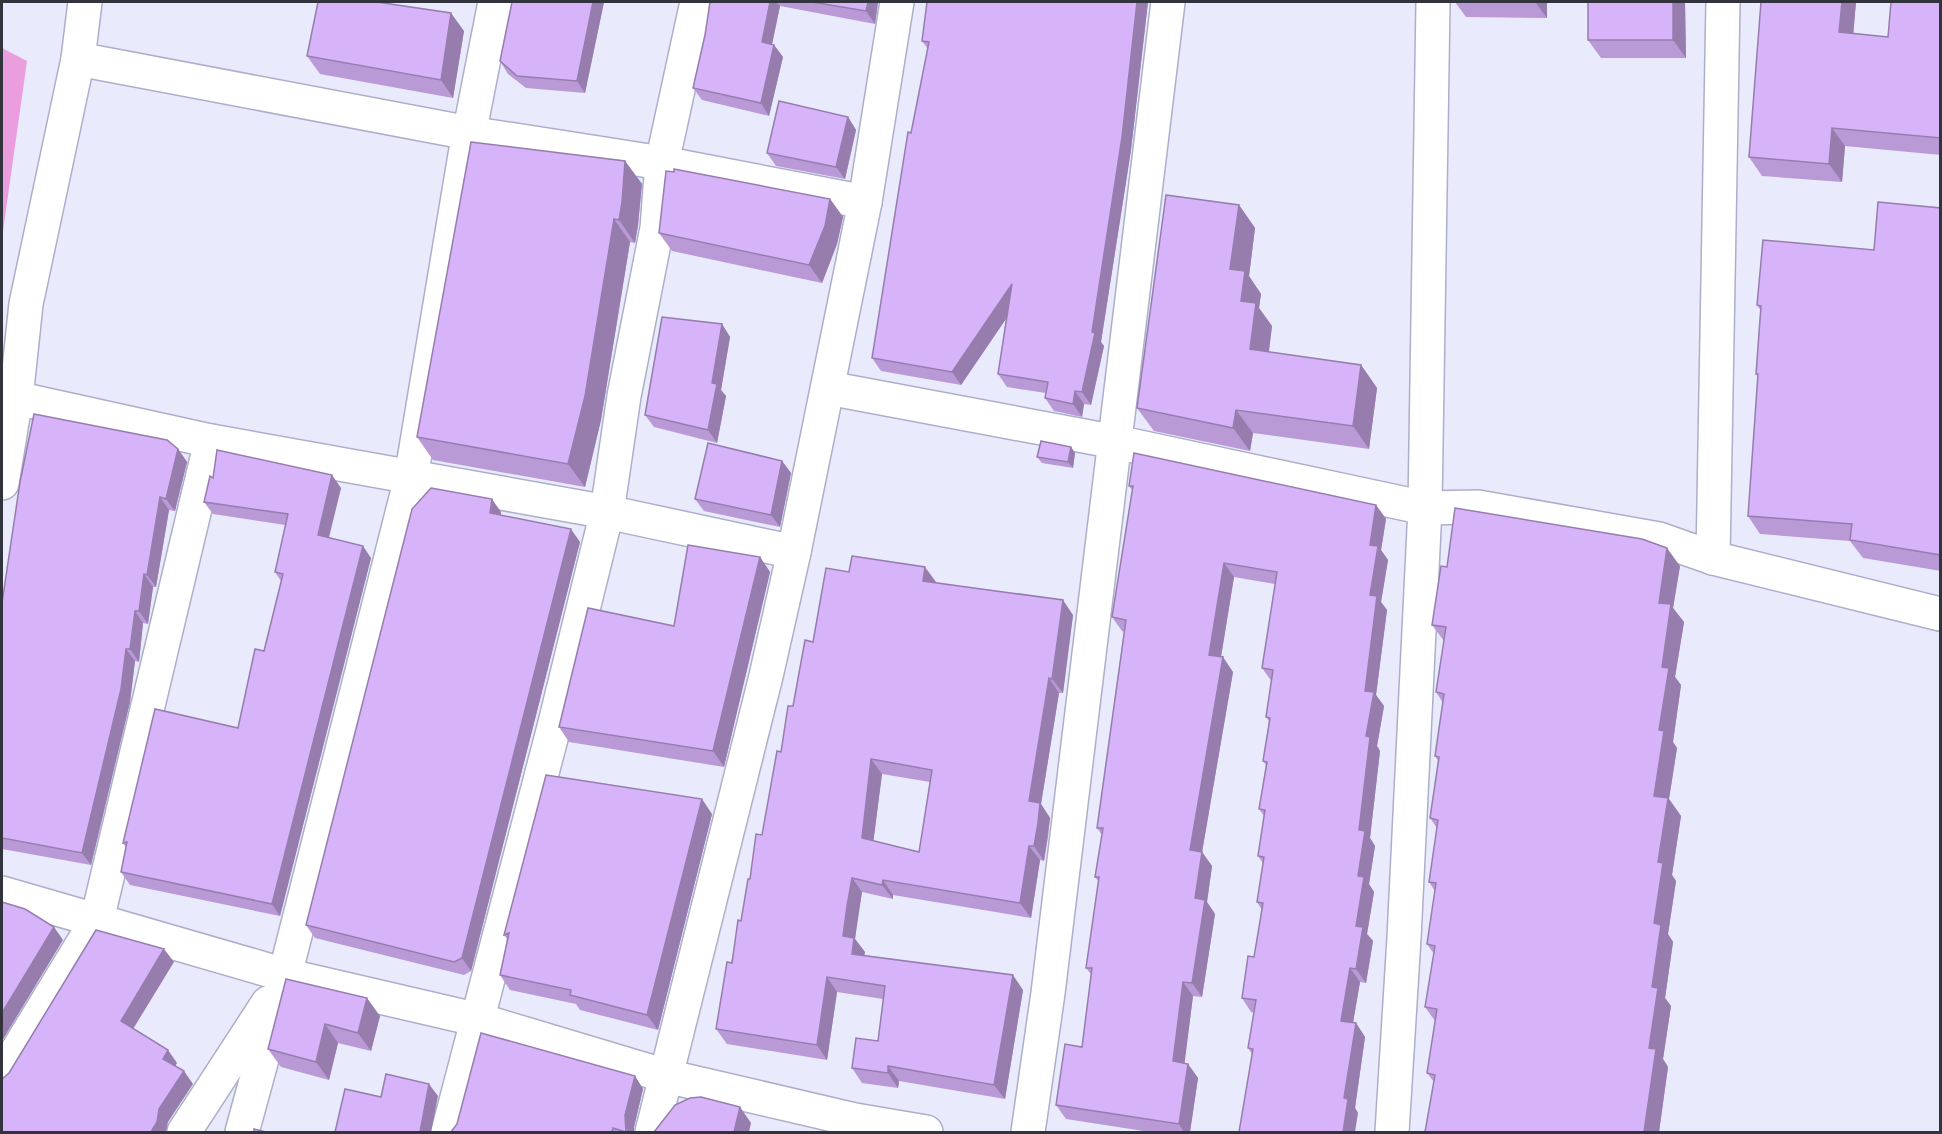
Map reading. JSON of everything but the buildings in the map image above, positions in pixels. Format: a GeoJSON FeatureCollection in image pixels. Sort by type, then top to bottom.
{"type":"FeatureCollection","features":[{"type":"Feature","properties":{"kind":"street"},"geometry":{"type":"LineString","coordinates":[[2,483],[16,398],[26,304],[78,59],[85,2]]}},
{"type":"Feature","properties":{"kind":"street"},"geometry":{"type":"LineString","coordinates":[[242,1132],[285,975],[411,478],[469,133],[495,2]]}},
{"type":"Feature","properties":{"kind":"street"},"geometry":{"type":"LineString","coordinates":[[448,1132],[479,1020],[607,512],[624,396],[657,228],[662,163],[697,2]]}},
{"type":"Feature","properties":{"kind":"street"},"geometry":{"type":"LineString","coordinates":[[652,1132],[766,676],[794,552],[865,202],[897,2]]}},
{"type":"Feature","properties":{"kind":"street"},"geometry":{"type":"LineString","coordinates":[[1028,1132],[1050,981],[1168,2]]}},
{"type":"Feature","properties":{"kind":"street"},"geometry":{"type":"LineString","coordinates":[[1392,1132],[1425,508],[1433,2]]}},
{"type":"Feature","properties":{"kind":"street"},"geometry":{"type":"LineString","coordinates":[[1713,558],[1723,2]]}},
{"type":"Feature","properties":{"kind":"street"},"geometry":{"type":"LineString","coordinates":[[78,59],[469,133],[662,163],[865,202]]}},
{"type":"Feature","properties":{"kind":"street"},"geometry":{"type":"LineString","coordinates":[[828,388],[1116,442],[1425,508],[1489,509],[1659,539],[1713,558],[1941,614]]}},
{"type":"Feature","properties":{"kind":"street"},"geometry":{"type":"LineString","coordinates":[[16,398],[211,441],[607,512],[794,552]]}},
{"type":"Feature","properties":{"kind":"street"},"geometry":{"type":"LineString","coordinates":[[2,1076],[98,920],[211,441]]}},
{"type":"Feature","properties":{"kind":"street"},"geometry":{"type":"LineString","coordinates":[[2,893],[285,975],[479,1020],[666,1076],[853,1126],[926,1132]]}},
{"type":"Feature","properties":{"kind":"street"},"geometry":{"type":"LineString","coordinates":[[184,1132],[285,975]]}},
{"type":"Feature","properties":{"kind":"shaded area"},"geometry":{"type":"Polygon","coordinates":[[[2,48],[27,61],[2,238],[2,48]]]}}]}
